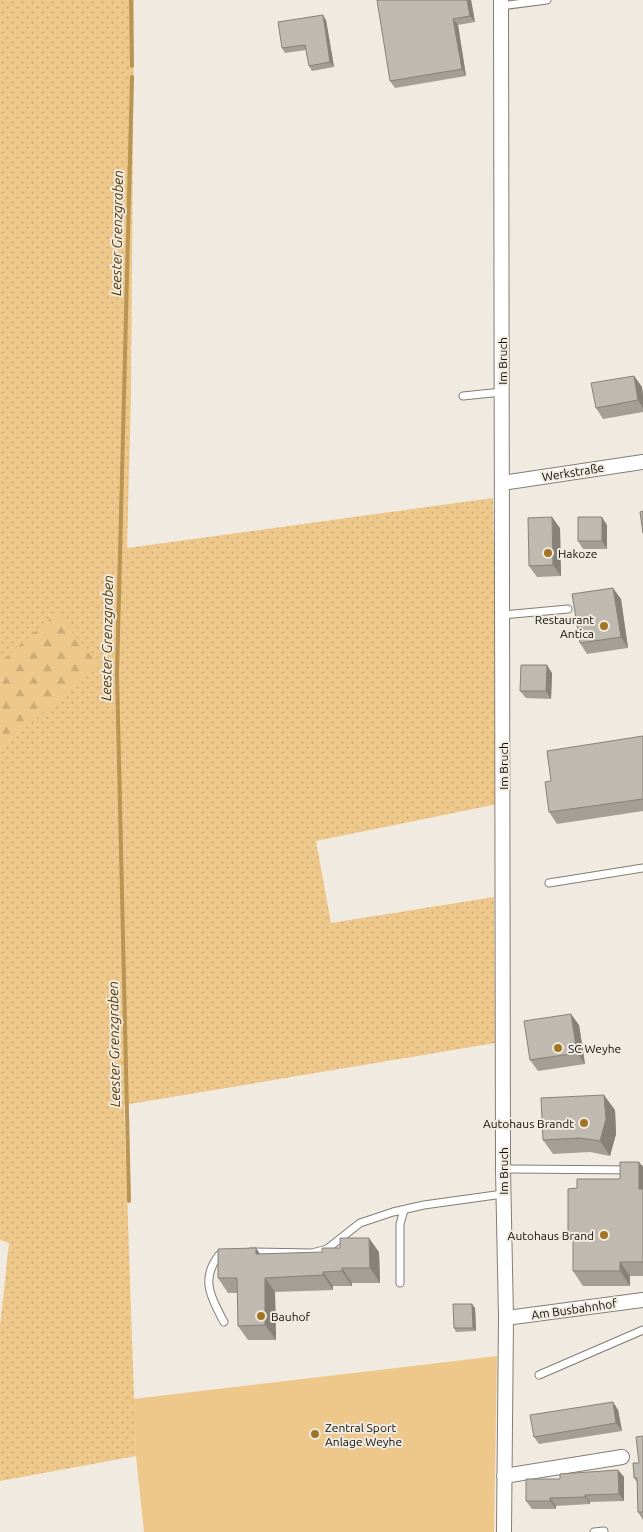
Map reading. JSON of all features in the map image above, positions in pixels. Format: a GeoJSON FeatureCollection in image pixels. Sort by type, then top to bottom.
{"type":"FeatureCollection","features":[{"type":"Feature","properties":{"kind":"street","name":"Im Bruch"},"geometry":{"type":"LineString","coordinates":[[501,3],[503,1194],[506,1318],[504,1532]]}},
{"type":"Feature","properties":{"kind":"street","name":"Werkstraße"},"geometry":{"type":"LineString","coordinates":[[502,483],[643,462]]}},
{"type":"Feature","properties":{"kind":"street","name":"Am Busbahnhof"},"geometry":{"type":"LineString","coordinates":[[506,1318],[643,1300]]}},
{"type":"Feature","properties":{"kind":"street"},"geometry":{"type":"LineString","coordinates":[[504,1476],[622,1457]]}},
{"type":"Feature","properties":{"kind":"lane"},"geometry":{"type":"LineString","coordinates":[[501,3],[547,0]]}},
{"type":"Feature","properties":{"kind":"lane"},"geometry":{"type":"LineString","coordinates":[[463,396],[502,392]]}},
{"type":"Feature","properties":{"kind":"lane"},"geometry":{"type":"LineString","coordinates":[[502,615],[568,610]]}},
{"type":"Feature","properties":{"kind":"lane"},"geometry":{"type":"LineString","coordinates":[[548,883],[643,868]]}},
{"type":"Feature","properties":{"kind":"lane"},"geometry":{"type":"LineString","coordinates":[[503,1170],[643,1170]]}},
{"type":"Feature","properties":{"kind":"lane"},"geometry":{"type":"LineString","coordinates":[[247,1252],[312,1252],[327,1249],[360,1223],[404,1210],[503,1194]]}},
{"type":"Feature","properties":{"kind":"lane"},"geometry":{"type":"LineString","coordinates":[[400,1283],[400,1224],[404,1210]]}},
{"type":"Feature","properties":{"kind":"lane"},"geometry":{"type":"LineString","coordinates":[[224,1322],[210,1296],[211,1265],[220,1255],[238,1252]]}},
{"type":"Feature","properties":{"kind":"lane"},"geometry":{"type":"LineString","coordinates":[[539,1375],[643,1330]]}},
{"type":"Feature","properties":{"kind":"lane"},"geometry":{"type":"LineString","coordinates":[[594,1532],[604,1531]]}},
{"type":"Feature","properties":{"kind":"green space"},"geometry":{"type":"Polygon","coordinates":[[[0,0],[134,0],[131,396],[127,548],[493,498],[498,804],[316,841],[331,923],[494,897],[495,1043],[124,1105],[136,1456],[0,1481],[0,1326],[9,1243],[0,1240],[0,0]]]}},
{"type":"Feature","properties":{"kind":"green space"},"geometry":{"type":"Polygon","coordinates":[[[57,613],[99,666],[0,748],[0,662],[57,613]]]}},
{"type":"Feature","properties":{"kind":"green space","name":"Zentral Sport Anlage Weyhe"},"geometry":{"type":"Polygon","coordinates":[[[497,1356],[494,1532],[144,1532],[136,1456],[133,1399],[497,1356]]]}},
{"type":"Feature","properties":{"kind":"building"},"geometry":{"type":"Polygon","coordinates":[[[377,0],[467,0],[470,16],[453,19],[462,69],[390,81],[377,0]]]}},
{"type":"Feature","properties":{"kind":"building"},"geometry":{"type":"Polygon","coordinates":[[[323,15],[330,62],[309,66],[305,45],[282,48],[278,22],[323,15]]]}},
{"type":"Feature","properties":{"kind":"building"},"geometry":{"type":"Polygon","coordinates":[[[634,376],[638,400],[596,408],[591,383],[634,376]]]}},
{"type":"Feature","properties":{"kind":"building"},"geometry":{"type":"Polygon","coordinates":[[[643,511],[643,533],[640,512],[643,511]]]}},
{"type":"Feature","properties":{"kind":"building"},"geometry":{"type":"Polygon","coordinates":[[[552,517],[553,565],[529,566],[528,518],[552,517]]]}},
{"type":"Feature","properties":{"kind":"building"},"geometry":{"type":"Polygon","coordinates":[[[578,517],[602,517],[602,541],[578,541],[578,517]]]}},
{"type":"Feature","properties":{"kind":"building","name":"Restaurant Antica"},"geometry":{"type":"Polygon","coordinates":[[[613,588],[621,637],[580,643],[572,594],[613,588]]]}},
{"type":"Feature","properties":{"kind":"building"},"geometry":{"type":"Polygon","coordinates":[[[521,665],[547,665],[546,691],[520,691],[521,665]]]}},
{"type":"Feature","properties":{"kind":"building"},"geometry":{"type":"Polygon","coordinates":[[[643,736],[643,799],[549,812],[545,782],[551,781],[547,751],[643,736]]]}},
{"type":"Feature","properties":{"kind":"building","name":"SC Weyhe"},"geometry":{"type":"Polygon","coordinates":[[[571,1014],[577,1053],[530,1060],[524,1021],[571,1014]]]}},
{"type":"Feature","properties":{"kind":"building"},"geometry":{"type":"Polygon","coordinates":[[[604,1095],[606,1119],[600,1141],[580,1138],[543,1140],[541,1098],[604,1095]]]}},
{"type":"Feature","properties":{"kind":"building","name":"Autohaus Brand"},"geometry":{"type":"Polygon","coordinates":[[[620,1162],[639,1162],[639,1189],[643,1189],[643,1262],[620,1262],[620,1271],[573,1271],[573,1233],[568,1233],[568,1189],[577,1188],[577,1179],[620,1179],[620,1162]]]}},
{"type":"Feature","properties":{"kind":"building"},"geometry":{"type":"Polygon","coordinates":[[[340,1238],[369,1238],[370,1268],[342,1268],[342,1271],[323,1272],[323,1275],[265,1278],[265,1325],[238,1326],[237,1278],[218,1278],[218,1249],[256,1248],[256,1254],[322,1252],[322,1248],[340,1248],[340,1238]]]}},
{"type":"Feature","properties":{"kind":"building"},"geometry":{"type":"Polygon","coordinates":[[[453,1304],[472,1304],[473,1328],[454,1328],[453,1304]]]}},
{"type":"Feature","properties":{"kind":"building"},"geometry":{"type":"Polygon","coordinates":[[[613,1402],[616,1423],[534,1437],[530,1415],[613,1402]]]}},
{"type":"Feature","properties":{"kind":"building"},"geometry":{"type":"Polygon","coordinates":[[[643,1436],[643,1512],[638,1512],[637,1478],[634,1478],[633,1463],[639,1463],[636,1437],[643,1436]]]}},
{"type":"Feature","properties":{"kind":"building"},"geometry":{"type":"Polygon","coordinates":[[[618,1470],[619,1494],[550,1498],[550,1501],[526,1501],[526,1479],[560,1479],[560,1474],[618,1470]]]}},
{"type":"Feature","properties":{"kind":"waterway","name":"Leester Grenzgraben"},"geometry":{"type":"LineString","coordinates":[[131,0],[132,66]]}},
{"type":"Feature","properties":{"kind":"waterway","name":"Leester Grenzgraben"},"geometry":{"type":"LineString","coordinates":[[129,1201],[117,674],[132,77]]}},
{"type":"Feature","properties":{"kind":"place","name":"Hakoze"},"geometry":{"type":"Point","coordinates":[548,553]}},
{"type":"Feature","properties":{"kind":"place","name":"Restaurant Antica"},"geometry":{"type":"Point","coordinates":[604,626]}},
{"type":"Feature","properties":{"kind":"place","name":"SC Weyhe"},"geometry":{"type":"Point","coordinates":[558,1048]}},
{"type":"Feature","properties":{"kind":"place","name":"Autohaus Brandt"},"geometry":{"type":"Point","coordinates":[584,1123]}},
{"type":"Feature","properties":{"kind":"place","name":"Autohaus Brand"},"geometry":{"type":"Point","coordinates":[604,1235]}},
{"type":"Feature","properties":{"kind":"place","name":"Bauhof"},"geometry":{"type":"Point","coordinates":[261,1316]}},
{"type":"Feature","properties":{"kind":"place","name":"Zentral Sport Anlage Weyhe"},"geometry":{"type":"Point","coordinates":[315,1434]}}]}
